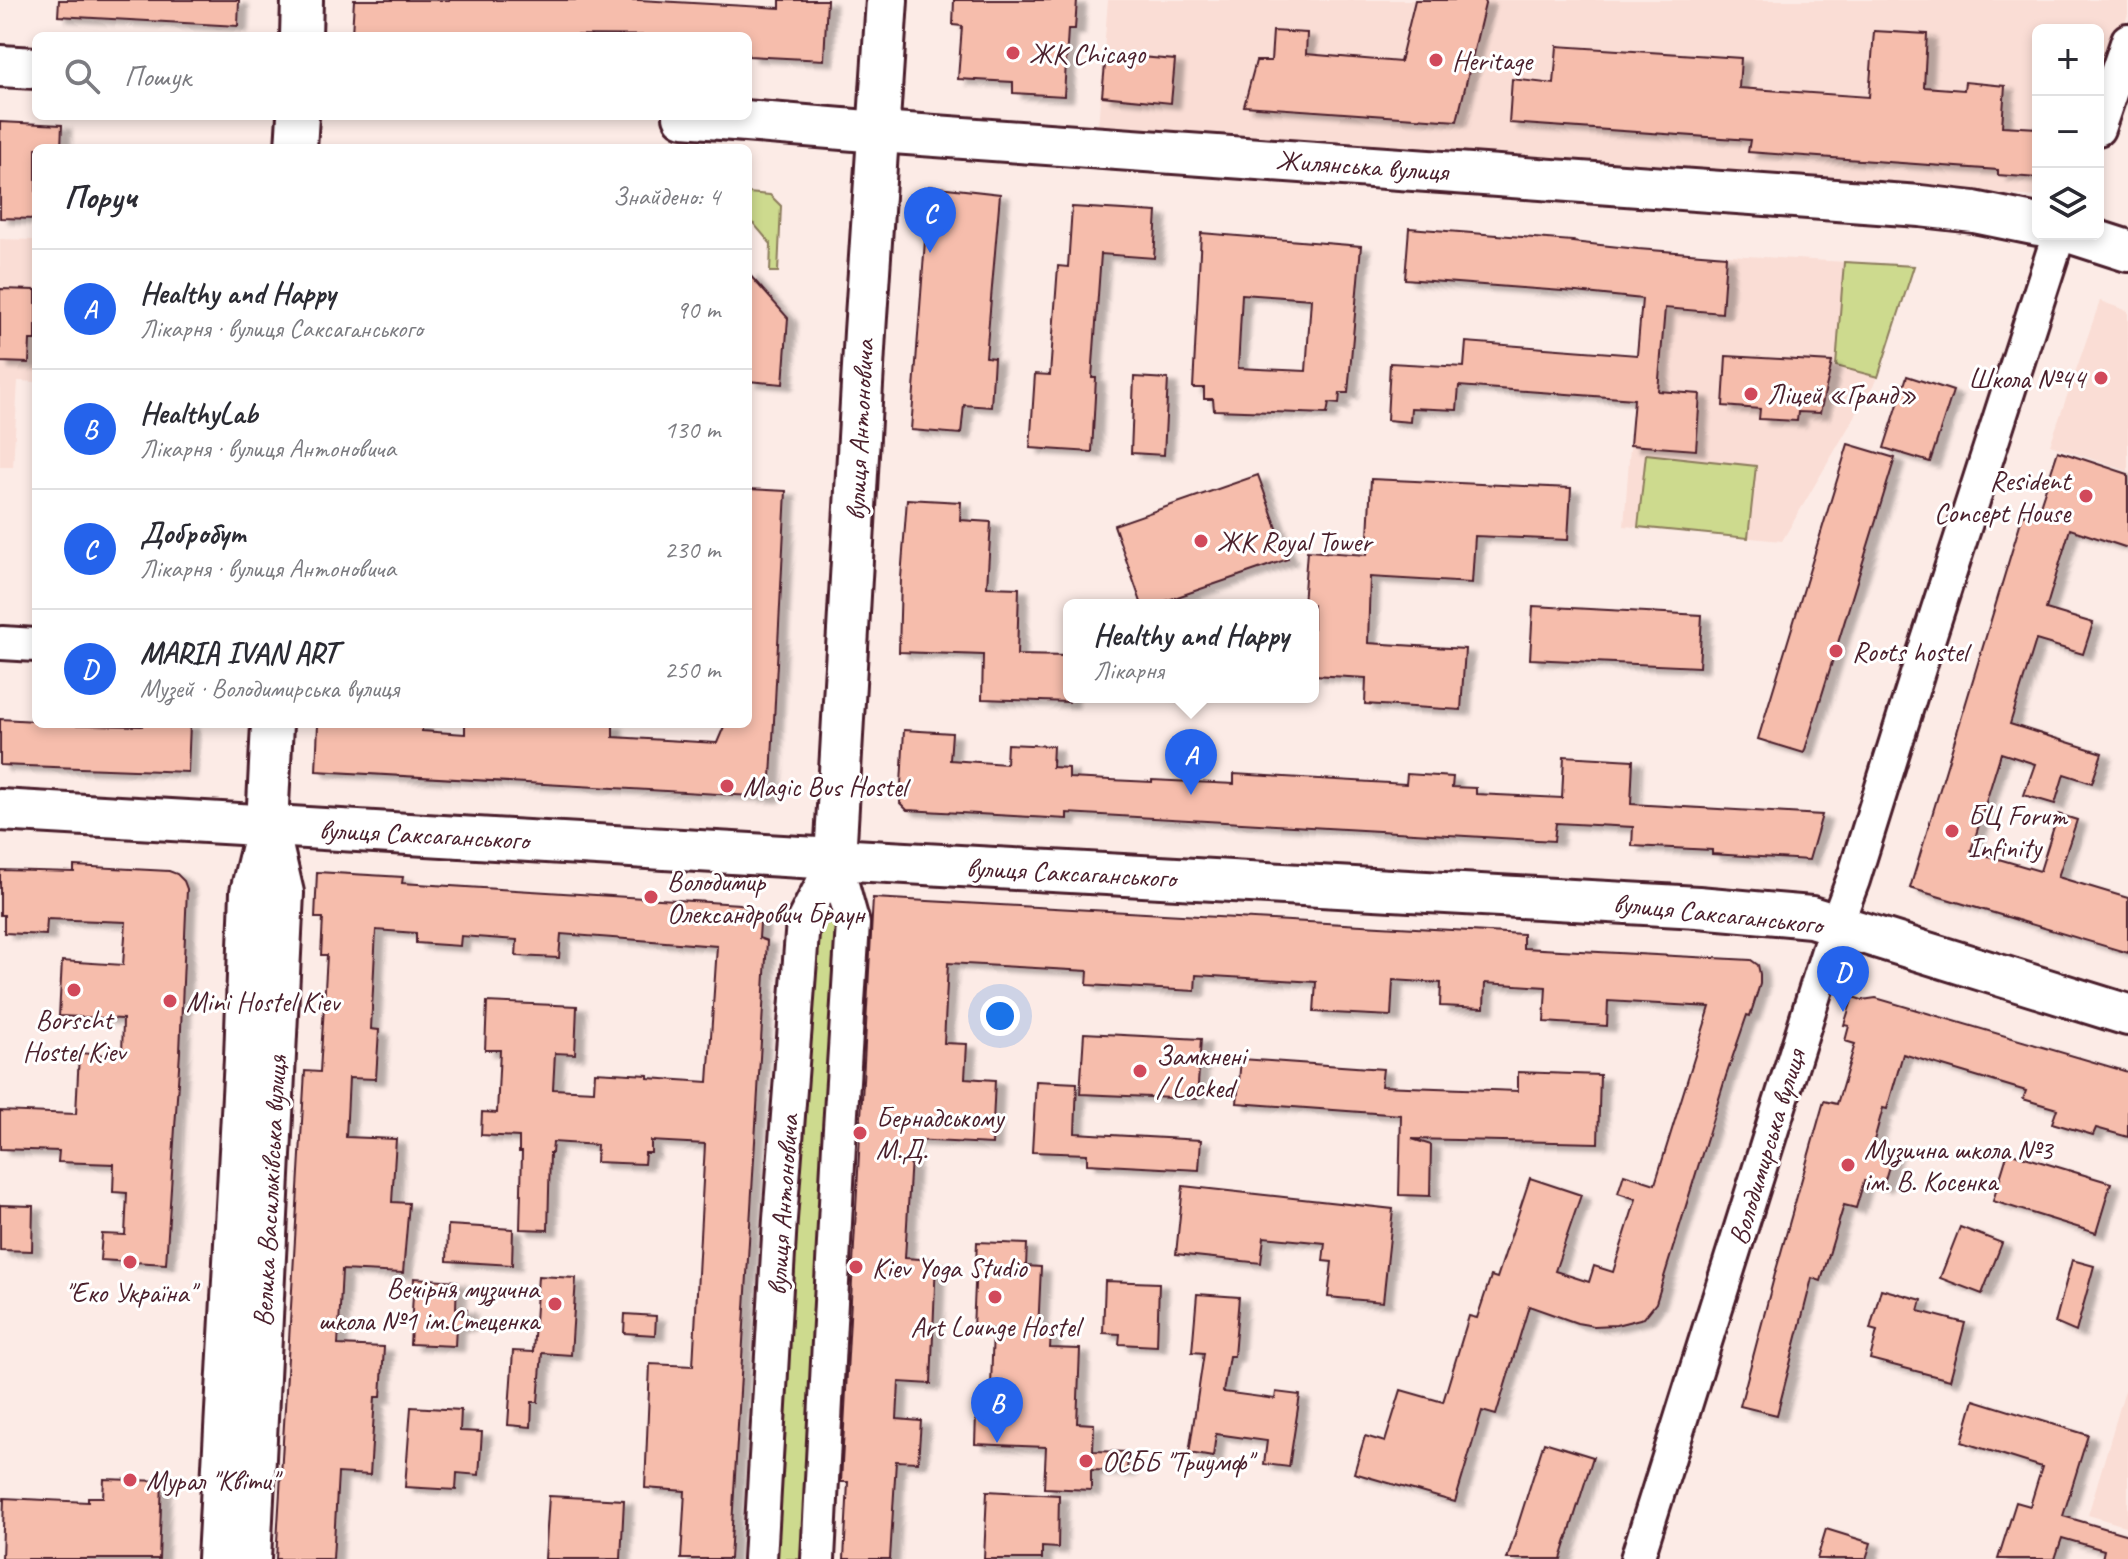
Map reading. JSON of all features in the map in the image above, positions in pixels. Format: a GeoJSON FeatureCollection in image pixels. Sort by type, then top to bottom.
{"type":"FeatureCollection","features":[{"type":"Feature","properties":{"kind":"main road"},"geometry":{"type":"LineString","coordinates":[[301,32],[302,0]]}},
{"type":"Feature","properties":{"kind":"main road","name":"вулиця Антоновича"},"geometry":{"type":"LineString","coordinates":[[835,859],[862,372],[887,0]]}},
{"type":"Feature","properties":{"kind":"main road"},"geometry":{"type":"LineString","coordinates":[[0,66],[32,68]]}},
{"type":"Feature","properties":{"kind":"main road"},"geometry":{"type":"LineString","coordinates":[[296,144],[298,120]]}},
{"type":"Feature","properties":{"kind":"main road","name":"Жилянська вулиця"},"geometry":{"type":"LineString","coordinates":[[733,120],[1920,206],[1974,212],[2032,224]]}},
{"type":"Feature","properties":{"kind":"main road"},"geometry":{"type":"LineString","coordinates":[[2094,240],[2128,251]]}},
{"type":"Feature","properties":{"kind":"main road","name":"Велика Васильківська вулиця"},"geometry":{"type":"LineString","coordinates":[[218,1559],[251,892],[267,825],[272,728]]}},
{"type":"Feature","properties":{"kind":"main road","name":"вулиця Саксаганського"},"geometry":{"type":"LineString","coordinates":[[0,810],[1698,907],[1811,917],[2128,1015]]}},
{"type":"Feature","properties":{"kind":"main road","name":"Велика Васильківська вулиця"},"geometry":{"type":"LineString","coordinates":[[250,1559],[283,893],[267,825]]}},
{"type":"Feature","properties":{"kind":"street"},"geometry":{"type":"LineString","coordinates":[[2104,111],[2128,40]]}},
{"type":"Feature","properties":{"kind":"street","name":"Володимирська вулиця"},"geometry":{"type":"LineString","coordinates":[[1637,1559],[1836,925],[2057,240]]}},
{"type":"Feature","properties":{"kind":"street"},"geometry":{"type":"LineString","coordinates":[[2,643],[32,645]]}},
{"type":"Feature","properties":{"kind":"street","name":"вулиця Антоновича"},"geometry":{"type":"LineString","coordinates":[[760,1559],[779,1233],[803,921],[835,859]]}},
{"type":"Feature","properties":{"kind":"street","name":"вулиця Антоновича"},"geometry":{"type":"LineString","coordinates":[[818,1559],[853,924],[835,859]]}},
{"type":"Feature","properties":{"kind":"shaded area"},"geometry":{"type":"Polygon","coordinates":[[[1108,0],[2128,0],[2128,14],[2104,85],[2104,24],[2032,24],[2032,197],[1098,127],[1108,0]]]}},
{"type":"Feature","properties":{"kind":"shaded area"},"geometry":{"type":"Polygon","coordinates":[[[0,239],[32,240],[32,382],[18,381],[13,467],[0,467],[0,239]]]}},
{"type":"Feature","properties":{"kind":"shaded area","name":"Ліцей «Гранд»"},"geometry":{"type":"Polygon","coordinates":[[[1645,250],[1914,266],[1878,377],[1782,541],[1624,526],[1645,250]]]}},
{"type":"Feature","properties":{"kind":"shaded area","name":"Школа №44"},"geometry":{"type":"Polygon","coordinates":[[[2100,301],[2128,311],[2128,471],[2050,445],[2100,301]]]}},
{"type":"Feature","properties":{"kind":"shaded area"},"geometry":{"type":"Polygon","coordinates":[[[2125,1390],[2128,1391],[2128,1527],[2088,1515],[2125,1390]]]}},
{"type":"Feature","properties":{"kind":"green space"},"geometry":{"type":"Polygon","coordinates":[[[752,193],[770,195],[781,206],[778,272],[770,272],[771,244],[752,222],[752,193]]]}},
{"type":"Feature","properties":{"kind":"green space"},"geometry":{"type":"Polygon","coordinates":[[[1844,262],[1914,266],[1878,377],[1836,366],[1844,262]]]}},
{"type":"Feature","properties":{"kind":"green space"},"geometry":{"type":"Polygon","coordinates":[[[1646,454],[1756,466],[1748,538],[1638,527],[1646,454]]]}},
{"type":"Feature","properties":{"kind":"green space"},"geometry":{"type":"Polygon","coordinates":[[[803,921],[853,924],[818,1559],[760,1559],[803,921]]]}},
{"type":"Feature","properties":{"kind":"building"},"geometry":{"type":"Polygon","coordinates":[[[59,0],[239,0],[238,26],[58,16],[59,0]]]}},
{"type":"Feature","properties":{"kind":"building"},"geometry":{"type":"Polygon","coordinates":[[[354,0],[639,0],[780,8],[780,0],[827,0],[824,60],[752,56],[752,32],[352,32],[354,0]]]}},
{"type":"Feature","properties":{"kind":"building","name":"ЖК Chicago"},"geometry":{"type":"Polygon","coordinates":[[[954,0],[1077,0],[1075,29],[1068,29],[1064,96],[1013,93],[1013,82],[958,79],[962,26],[953,25],[954,0]]]}},
{"type":"Feature","properties":{"kind":"building","name":"Heritage"},"geometry":{"type":"Polygon","coordinates":[[[1415,0],[1486,0],[1457,121],[1244,106],[1256,61],[1271,61],[1273,31],[1307,33],[1306,54],[1400,62],[1415,0]]]}},
{"type":"Feature","properties":{"kind":"building"},"geometry":{"type":"Polygon","coordinates":[[[1874,31],[1927,34],[1924,87],[1964,90],[1965,82],[2005,86],[2002,126],[2032,128],[2032,178],[1998,175],[1998,170],[1748,152],[1750,140],[1509,123],[1512,79],[1554,84],[1557,46],[1741,58],[1739,88],[1869,97],[1874,31]]]}},
{"type":"Feature","properties":{"kind":"building"},"geometry":{"type":"Polygon","coordinates":[[[1106,54],[1175,60],[1171,103],[1102,96],[1106,54]]]}},
{"type":"Feature","properties":{"kind":"building"},"geometry":{"type":"Polygon","coordinates":[[[0,122],[62,125],[61,144],[32,144],[32,219],[0,218],[0,122]]]}},
{"type":"Feature","properties":{"kind":"building"},"geometry":{"type":"Polygon","coordinates":[[[929,186],[1000,194],[986,357],[994,358],[991,407],[964,405],[961,434],[911,430],[929,186]]]}},
{"type":"Feature","properties":{"kind":"building"},"geometry":{"type":"Polygon","coordinates":[[[1072,207],[1157,212],[1154,258],[1101,254],[1092,378],[1096,378],[1092,452],[1030,448],[1035,374],[1050,375],[1058,266],[1068,267],[1072,207]]]}},
{"type":"Feature","properties":{"kind":"building"},"geometry":{"type":"Polygon","coordinates":[[[1409,228],[1726,256],[1722,313],[1665,308],[1658,391],[1700,394],[1696,450],[1630,445],[1634,399],[1459,386],[1457,410],[1411,408],[1410,422],[1387,420],[1390,363],[1464,367],[1466,342],[1637,355],[1642,299],[1405,279],[1409,228]]]}},
{"type":"Feature","properties":{"kind":"building"},"geometry":{"type":"Polygon","coordinates":[[[1201,233],[1361,246],[1348,393],[1340,393],[1339,404],[1329,403],[1327,414],[1214,410],[1213,399],[1204,399],[1204,388],[1193,388],[1201,233]],[[1242,294],[1238,368],[1306,371],[1311,299],[1242,294]]]}},
{"type":"Feature","properties":{"kind":"building"},"geometry":{"type":"Polygon","coordinates":[[[752,278],[788,318],[783,384],[752,381],[752,278]]]}},
{"type":"Feature","properties":{"kind":"building"},"geometry":{"type":"Polygon","coordinates":[[[0,289],[32,290],[29,363],[0,362],[0,289]]]}},
{"type":"Feature","properties":{"kind":"building"},"geometry":{"type":"Polygon","coordinates":[[[1726,356],[1832,362],[1820,413],[1798,412],[1797,421],[1759,419],[1760,409],[1723,406],[1726,356]]]}},
{"type":"Feature","properties":{"kind":"building"},"geometry":{"type":"Polygon","coordinates":[[[1907,376],[1953,391],[1930,462],[1884,448],[1907,376]]]}},
{"type":"Feature","properties":{"kind":"building"},"geometry":{"type":"Polygon","coordinates":[[[1134,377],[1168,379],[1164,455],[1131,453],[1134,377]]]}},
{"type":"Feature","properties":{"kind":"building"},"geometry":{"type":"Polygon","coordinates":[[[1848,444],[1895,458],[1804,753],[1758,739],[1848,444]]]}},
{"type":"Feature","properties":{"kind":"building"},"geometry":{"type":"Polygon","coordinates":[[[2058,451],[2128,474],[2128,548],[2070,529],[2046,609],[2093,623],[2083,654],[2036,640],[2010,724],[2102,753],[2092,783],[2064,774],[2055,804],[2024,795],[2035,764],[2001,753],[1971,851],[2040,871],[2058,814],[2077,820],[2058,877],[2128,898],[2128,953],[1910,888],[2023,514],[2036,518],[2058,451]]]}},
{"type":"Feature","properties":{"kind":"building","name":"ЖК Royal Tower"},"geometry":{"type":"Polygon","coordinates":[[[1258,475],[1288,559],[1171,599],[1140,599],[1114,525],[1258,475]]]}},
{"type":"Feature","properties":{"kind":"building"},"geometry":{"type":"Polygon","coordinates":[[[1371,479],[1571,488],[1568,540],[1475,536],[1472,583],[1370,577],[1368,643],[1465,649],[1461,710],[1365,704],[1366,678],[1319,675],[1319,599],[1303,599],[1307,551],[1367,555],[1371,479]]]}},
{"type":"Feature","properties":{"kind":"building"},"geometry":{"type":"Polygon","coordinates":[[[752,489],[786,491],[770,797],[316,771],[318,728],[422,728],[422,731],[465,734],[465,728],[613,728],[613,737],[717,743],[723,728],[752,728],[752,489]]]}},
{"type":"Feature","properties":{"kind":"building"},"geometry":{"type":"Polygon","coordinates":[[[907,499],[961,502],[960,520],[991,522],[987,587],[1019,588],[1017,655],[1063,656],[1063,702],[982,699],[983,655],[899,652],[907,499]]]}},
{"type":"Feature","properties":{"kind":"building"},"geometry":{"type":"Polygon","coordinates":[[[1533,606],[1702,615],[1699,667],[1530,659],[1533,606]]]}},
{"type":"Feature","properties":{"kind":"building"},"geometry":{"type":"Polygon","coordinates":[[[0,719],[32,721],[32,728],[190,728],[188,772],[0,765],[0,719]]]}},
{"type":"Feature","properties":{"kind":"building"},"geometry":{"type":"Polygon","coordinates":[[[904,730],[952,733],[950,760],[1006,764],[1007,744],[1053,746],[1052,767],[1069,768],[1069,778],[1152,782],[1234,784],[1234,774],[1406,784],[1407,774],[1453,777],[1452,787],[1476,788],[1476,794],[1562,798],[1564,756],[1633,760],[1631,804],[1822,815],[1809,860],[1632,846],[1633,827],[1556,823],[1554,841],[1067,813],[1067,819],[907,810],[900,803],[904,730]]]}},
{"type":"Feature","properties":{"kind":"building"},"geometry":{"type":"Polygon","coordinates":[[[74,866],[169,871],[184,881],[187,889],[166,1264],[100,1260],[102,1234],[125,1235],[127,1193],[113,1192],[114,1164],[58,1162],[59,1151],[0,1149],[0,1111],[76,1114],[79,1053],[122,1056],[123,1019],[59,1016],[62,961],[123,965],[126,922],[47,919],[46,935],[4,933],[4,915],[0,915],[0,870],[74,872],[74,866]]]}},
{"type":"Feature","properties":{"kind":"building"},"geometry":{"type":"Polygon","coordinates":[[[317,872],[403,877],[402,883],[740,904],[754,912],[760,923],[759,938],[767,941],[730,1559],[681,1559],[685,1491],[645,1488],[650,1364],[693,1366],[705,1144],[651,1141],[651,1153],[645,1153],[644,1164],[596,1162],[597,1145],[553,1142],[548,1230],[520,1229],[522,1152],[519,1152],[519,1137],[481,1135],[482,1112],[497,1113],[500,1050],[485,1050],[487,1002],[577,1006],[575,1054],[555,1053],[553,1089],[594,1091],[595,1072],[708,1082],[717,946],[561,934],[559,958],[516,956],[517,940],[461,936],[460,946],[416,943],[416,933],[376,930],[371,1029],[379,1030],[376,1079],[349,1078],[346,1137],[396,1139],[392,1202],[409,1203],[403,1273],[342,1270],[338,1345],[384,1347],[381,1397],[375,1397],[370,1475],[338,1473],[333,1559],[276,1559],[305,1071],[320,1072],[327,955],[321,955],[323,918],[315,918],[317,872]]]}},
{"type":"Feature","properties":{"kind":"building"},"geometry":{"type":"Polygon","coordinates":[[[873,898],[1523,934],[1523,948],[1751,960],[1758,965],[1760,984],[1726,1076],[1656,1303],[1644,1318],[1616,1325],[1594,1326],[1529,1306],[1496,1415],[1482,1411],[1455,1502],[1354,1473],[1365,1436],[1385,1442],[1401,1390],[1443,1402],[1469,1316],[1477,1318],[1491,1276],[1497,1278],[1530,1178],[1581,1195],[1555,1271],[1589,1282],[1594,1266],[1613,1272],[1636,1199],[1618,1193],[1624,1174],[1655,1184],[1710,1007],[1608,1001],[1607,1026],[1544,1022],[1546,987],[1485,983],[1484,1008],[1440,1006],[1441,983],[1393,980],[1391,1016],[1314,1012],[1316,982],[1196,975],[1195,991],[1087,985],[1088,971],[948,963],[944,1043],[967,1044],[965,1078],[995,1080],[992,1144],[912,1140],[905,1258],[936,1260],[931,1384],[899,1382],[897,1419],[921,1421],[918,1462],[896,1461],[890,1559],[844,1559],[848,1482],[841,1482],[873,898]]]}},
{"type":"Feature","properties":{"kind":"building"},"geometry":{"type":"Polygon","coordinates":[[[1853,997],[1862,1000],[1876,998],[2128,1072],[2128,1137],[2096,1128],[2093,1135],[2052,1123],[2057,1109],[2023,1099],[2026,1091],[1903,1054],[1873,1144],[1894,1150],[1883,1186],[1864,1181],[1856,1208],[1844,1205],[1821,1281],[1812,1278],[1777,1415],[1740,1406],[1824,1101],[1837,1104],[1855,1044],[1845,1041],[1849,1026],[1844,1025],[1853,997]]]}},
{"type":"Feature","properties":{"kind":"building","name":"Замкнені / Locked"},"geometry":{"type":"Polygon","coordinates":[[[1084,1033],[1201,1039],[1197,1099],[1080,1094],[1084,1033]]]}},
{"type":"Feature","properties":{"kind":"building"},"geometry":{"type":"Polygon","coordinates":[[[1241,1059],[1383,1069],[1381,1086],[1518,1091],[1518,1072],[1600,1075],[1598,1143],[1412,1139],[1431,1145],[1430,1196],[1399,1195],[1401,1115],[1237,1103],[1241,1059]]]}},
{"type":"Feature","properties":{"kind":"building"},"geometry":{"type":"Polygon","coordinates":[[[1036,1081],[1077,1083],[1075,1133],[1201,1140],[1199,1170],[1087,1164],[1087,1154],[1032,1152],[1036,1081]]]}},
{"type":"Feature","properties":{"kind":"building"},"geometry":{"type":"Polygon","coordinates":[[[2008,1152],[2111,1183],[2096,1233],[1993,1201],[2008,1152]]]}},
{"type":"Feature","properties":{"kind":"building"},"geometry":{"type":"Polygon","coordinates":[[[1183,1186],[1393,1209],[1383,1302],[1328,1297],[1332,1262],[1323,1261],[1325,1243],[1264,1237],[1261,1263],[1176,1254],[1183,1186]]]}},
{"type":"Feature","properties":{"kind":"building"},"geometry":{"type":"Polygon","coordinates":[[[0,1205],[33,1206],[32,1251],[0,1250],[0,1205]]]}},
{"type":"Feature","properties":{"kind":"building"},"geometry":{"type":"Polygon","coordinates":[[[448,1225],[513,1229],[512,1265],[447,1261],[448,1225]]]}},
{"type":"Feature","properties":{"kind":"building"},"geometry":{"type":"Polygon","coordinates":[[[1960,1227],[2002,1243],[1982,1294],[1940,1278],[1960,1227]]]}},
{"type":"Feature","properties":{"kind":"building"},"geometry":{"type":"Polygon","coordinates":[[[977,1242],[1027,1244],[1026,1266],[1041,1267],[1038,1331],[1051,1331],[1050,1348],[1080,1349],[1077,1423],[1094,1424],[1093,1451],[1128,1452],[1127,1471],[1091,1470],[1091,1490],[1044,1488],[1046,1447],[975,1444],[976,1414],[990,1414],[993,1329],[973,1328],[977,1242]]]}},
{"type":"Feature","properties":{"kind":"building"},"geometry":{"type":"Polygon","coordinates":[[[2072,1260],[2094,1266],[2076,1332],[2055,1323],[2072,1260]]]}},
{"type":"Feature","properties":{"kind":"building"},"geometry":{"type":"Polygon","coordinates":[[[538,1276],[576,1278],[571,1355],[542,1353],[538,1402],[532,1402],[531,1427],[508,1425],[513,1351],[533,1352],[538,1276]]]}},
{"type":"Feature","properties":{"kind":"building"},"geometry":{"type":"Polygon","coordinates":[[[414,1278],[457,1281],[456,1308],[467,1309],[466,1326],[456,1326],[455,1346],[410,1344],[414,1278]]]}},
{"type":"Feature","properties":{"kind":"building"},"geometry":{"type":"Polygon","coordinates":[[[1105,1281],[1159,1283],[1157,1346],[1119,1344],[1120,1334],[1103,1333],[1105,1281]]]}},
{"type":"Feature","properties":{"kind":"building"},"geometry":{"type":"Polygon","coordinates":[[[1881,1289],[1922,1300],[1919,1311],[1965,1323],[1950,1380],[1870,1359],[1877,1331],[1870,1329],[1881,1289]]]}},
{"type":"Feature","properties":{"kind":"building"},"geometry":{"type":"Polygon","coordinates":[[[1197,1294],[1239,1297],[1234,1356],[1229,1356],[1223,1392],[1275,1399],[1276,1392],[1300,1395],[1289,1467],[1264,1464],[1267,1441],[1216,1434],[1213,1457],[1189,1453],[1204,1353],[1192,1352],[1197,1294]]]}},
{"type":"Feature","properties":{"kind":"building"},"geometry":{"type":"Polygon","coordinates":[[[625,1314],[656,1316],[655,1335],[624,1333],[625,1314]]]}},
{"type":"Feature","properties":{"kind":"building"},"geometry":{"type":"Polygon","coordinates":[[[1974,1400],[2088,1435],[2063,1516],[2128,1535],[2128,1559],[2102,1559],[2104,1550],[2062,1538],[2055,1559],[1998,1559],[2016,1502],[2030,1506],[2042,1467],[1962,1442],[1974,1400]]]}},
{"type":"Feature","properties":{"kind":"building"},"geometry":{"type":"Polygon","coordinates":[[[411,1407],[461,1410],[460,1431],[482,1432],[479,1475],[457,1473],[456,1490],[405,1487],[411,1407]]]}},
{"type":"Feature","properties":{"kind":"building"},"geometry":{"type":"Polygon","coordinates":[[[1544,1442],[1593,1457],[1561,1559],[1507,1559],[1544,1442]]]}},
{"type":"Feature","properties":{"kind":"building"},"geometry":{"type":"Polygon","coordinates":[[[104,1479],[162,1481],[159,1559],[2,1559],[4,1498],[88,1502],[88,1497],[103,1497],[104,1479]]]}},
{"type":"Feature","properties":{"kind":"building"},"geometry":{"type":"Polygon","coordinates":[[[987,1491],[1059,1495],[1058,1548],[1042,1547],[1042,1559],[984,1559],[987,1491]]]}},
{"type":"Feature","properties":{"kind":"building"},"geometry":{"type":"Polygon","coordinates":[[[549,1496],[624,1500],[621,1559],[545,1559],[549,1496]]]}},
{"type":"Feature","properties":{"kind":"building"},"geometry":{"type":"Polygon","coordinates":[[[1826,1529],[1871,1543],[1866,1559],[1817,1559],[1826,1529]]]}},
{"type":"Feature","properties":{"kind":"place","name":"ЖК Chicago"},"geometry":{"type":"Point","coordinates":[1013,53]}},
{"type":"Feature","properties":{"kind":"place","name":"Heritage"},"geometry":{"type":"Point","coordinates":[1436,60]}},
{"type":"Feature","properties":{"kind":"place","name":"Добробут"},"geometry":{"type":"Point","coordinates":[930,253]}},
{"type":"Feature","properties":{"kind":"place","name":"Школа №44"},"geometry":{"type":"Point","coordinates":[2101,378]}},
{"type":"Feature","properties":{"kind":"place","name":"Ліцей «Гранд»"},"geometry":{"type":"Point","coordinates":[1751,394]}},
{"type":"Feature","properties":{"kind":"place","name":"Resident Concept House"},"geometry":{"type":"Point","coordinates":[2086,496]}},
{"type":"Feature","properties":{"kind":"place","name":"ЖК Royal Tower"},"geometry":{"type":"Point","coordinates":[1201,541]}},
{"type":"Feature","properties":{"kind":"place","name":"Roots hostel"},"geometry":{"type":"Point","coordinates":[1836,651]}},
{"type":"Feature","properties":{"kind":"place","name":"Magic Bus Hostel"},"geometry":{"type":"Point","coordinates":[727,786]}},
{"type":"Feature","properties":{"kind":"place","name":"Healthy and Happy"},"geometry":{"type":"Point","coordinates":[1191,795]}},
{"type":"Feature","properties":{"kind":"place","name":"БЦ Forum Infinity"},"geometry":{"type":"Point","coordinates":[1952,831]}},
{"type":"Feature","properties":{"kind":"place","name":"Володимир Олександрович Браун"},"geometry":{"type":"Point","coordinates":[651,897]}},
{"type":"Feature","properties":{"kind":"place","name":"Borscht Hostel Kiev"},"geometry":{"type":"Point","coordinates":[74,990]}},
{"type":"Feature","properties":{"kind":"place","name":"Mini Hostel Kiev"},"geometry":{"type":"Point","coordinates":[170,1001]}},
{"type":"Feature","properties":{"kind":"place","name":"MARIA IVAN ART"},"geometry":{"type":"Point","coordinates":[1843,1012]}},
{"type":"Feature","properties":{"kind":"place","name":"Замкнені / Locked"},"geometry":{"type":"Point","coordinates":[1140,1071]}},
{"type":"Feature","properties":{"kind":"place","name":"Бернадському М.Д."},"geometry":{"type":"Point","coordinates":[860,1133]}},
{"type":"Feature","properties":{"kind":"place","name":"Музична школа №3 ім. В. Косенка"},"geometry":{"type":"Point","coordinates":[1848,1165]}},
{"type":"Feature","properties":{"kind":"place","name":"\"Еко Україна\""},"geometry":{"type":"Point","coordinates":[130,1262]}},
{"type":"Feature","properties":{"kind":"place","name":"Kiev Yoga Studio"},"geometry":{"type":"Point","coordinates":[856,1267]}},
{"type":"Feature","properties":{"kind":"place","name":"Art Lounge Hostel"},"geometry":{"type":"Point","coordinates":[995,1297]}},
{"type":"Feature","properties":{"kind":"place","name":"Вечірня музична школа №1 ім.Стеценка"},"geometry":{"type":"Point","coordinates":[555,1304]}},
{"type":"Feature","properties":{"kind":"place","name":"HealthyLab"},"geometry":{"type":"Point","coordinates":[997,1443]}},
{"type":"Feature","properties":{"kind":"place","name":"ОСББ \"Триумф\""},"geometry":{"type":"Point","coordinates":[1086,1461]}},
{"type":"Feature","properties":{"kind":"place","name":"Мурал \"Квіти\""},"geometry":{"type":"Point","coordinates":[130,1480]}}]}
